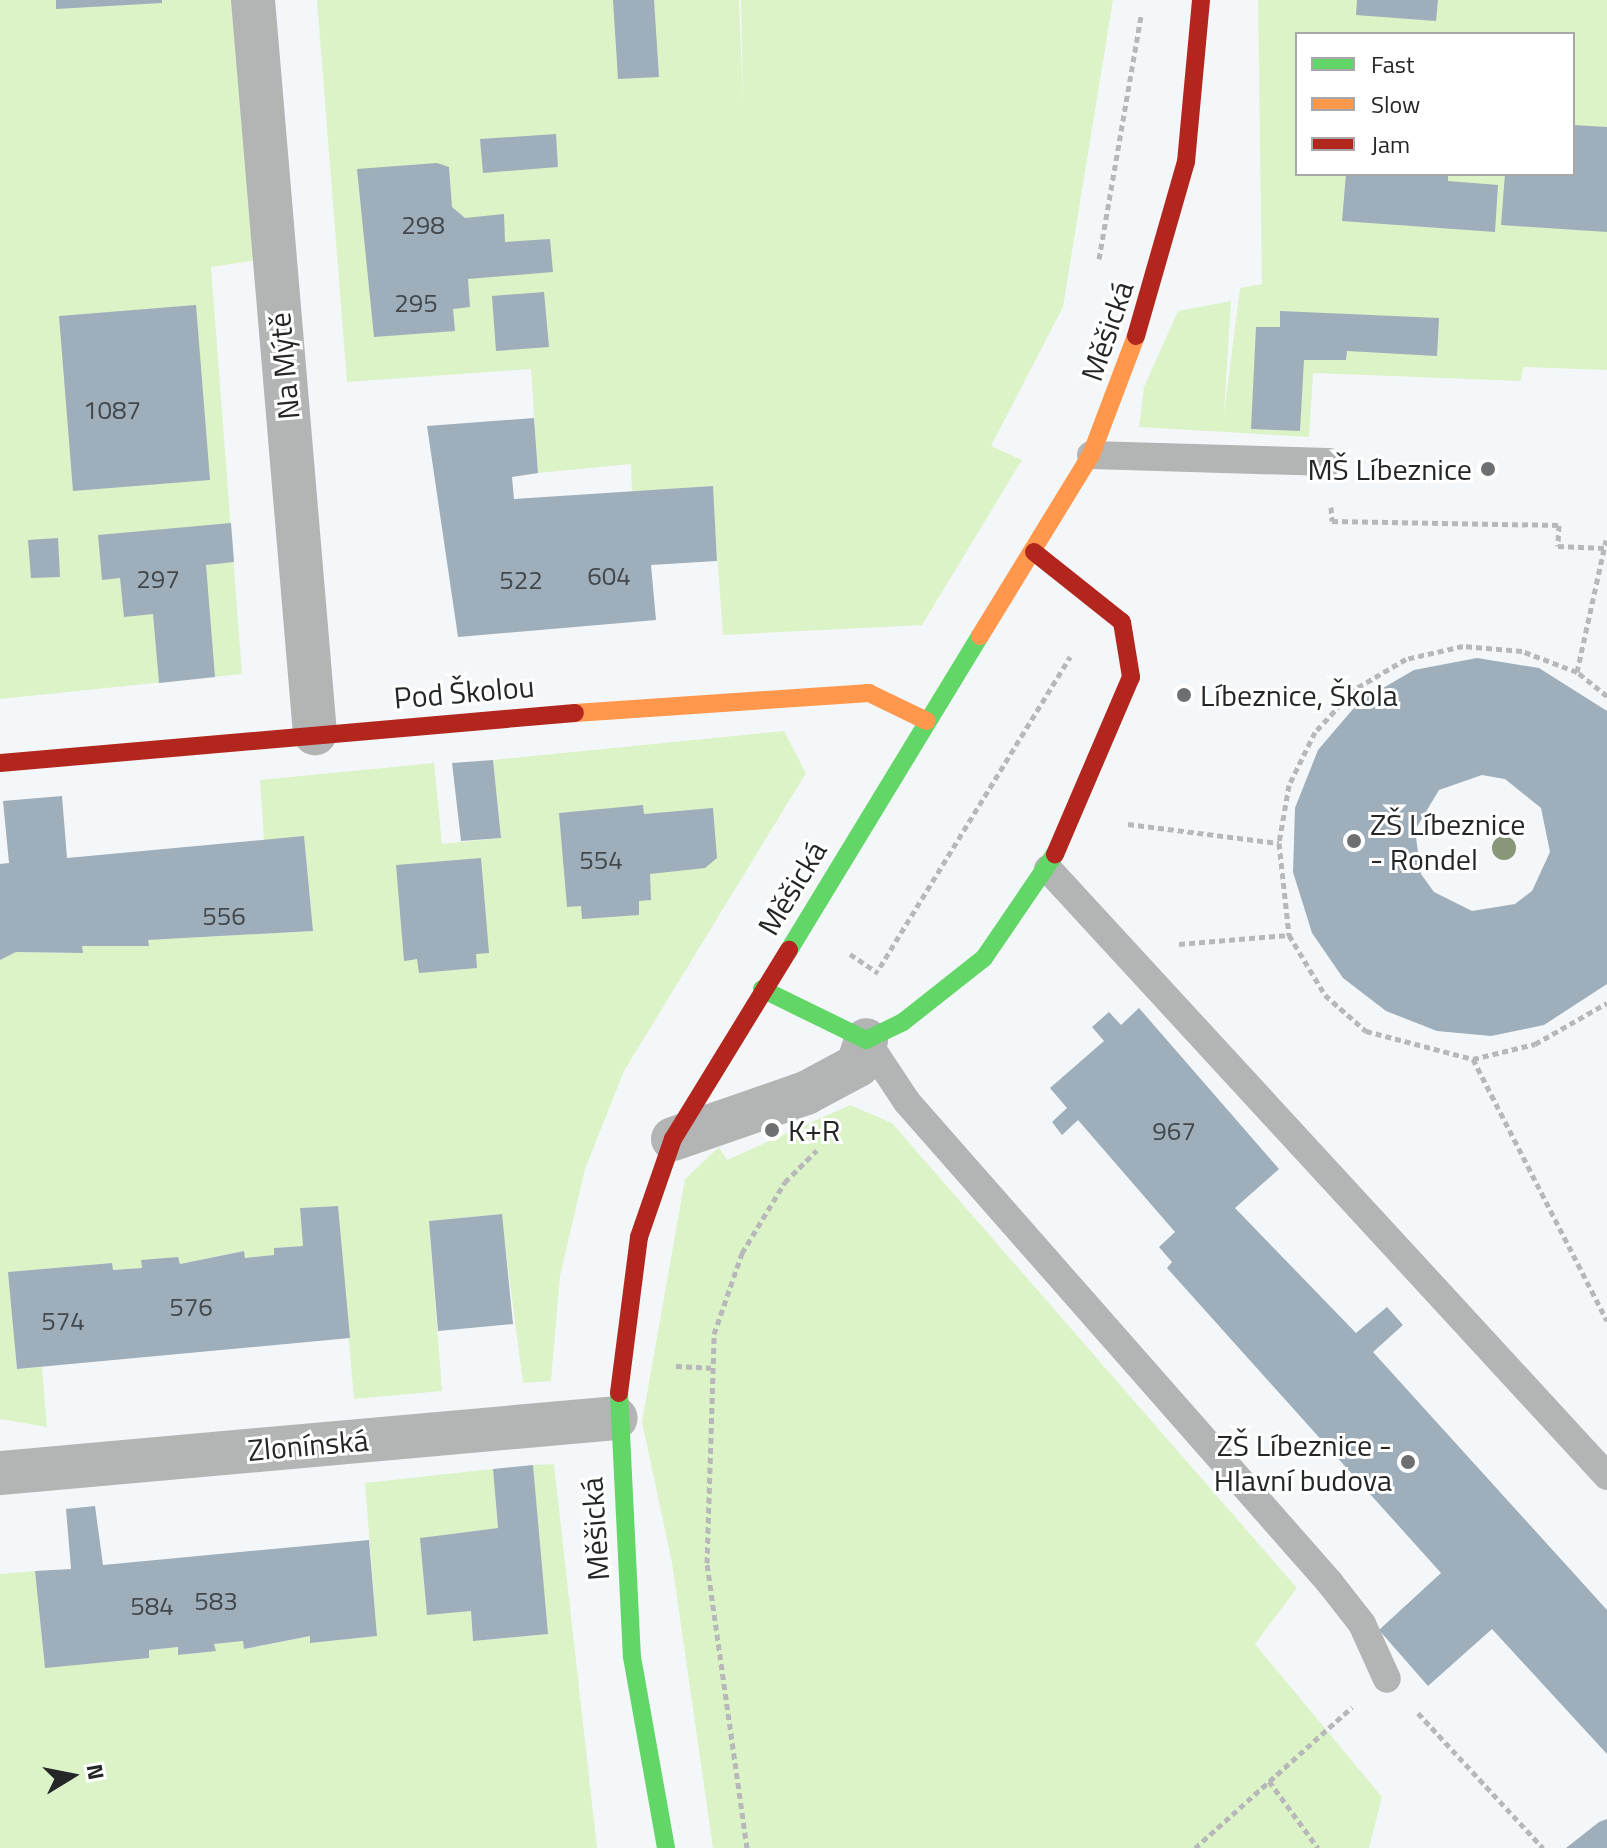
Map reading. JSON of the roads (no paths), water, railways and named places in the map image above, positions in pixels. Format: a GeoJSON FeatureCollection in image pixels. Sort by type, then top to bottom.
{"type":"FeatureCollection","features":[{"type":"Feature","properties":{"kind":"street","name":"Na Mýtě"},"geometry":{"type":"LineString","coordinates":[[253,0],[315,733]]}},
{"type":"Feature","properties":{"kind":"street","name":"Měšická"},"geometry":{"type":"LineString","coordinates":[[666,1848],[632,1657],[616,1418],[639,1237],[673,1139],[1091,455],[1146,308],[1186,162],[1201,0]]}},
{"type":"Feature","properties":{"kind":"street"},"geometry":{"type":"LineString","coordinates":[[673,1139],[806,1093],[858,1065],[866,1040],[903,1022],[984,958],[1048,869],[1131,677],[1122,622],[1034,552]]}},
{"type":"Feature","properties":{"kind":"street","name":"Pod Školou"},"geometry":{"type":"LineString","coordinates":[[0,763],[315,733],[869,693],[927,721]]}},
{"type":"Feature","properties":{"kind":"street"},"geometry":{"type":"LineString","coordinates":[[762,989],[866,1040]]}},
{"type":"Feature","properties":{"kind":"street","name":"Zlonínská"},"geometry":{"type":"LineString","coordinates":[[0,1473],[616,1418]]}},
{"type":"Feature","properties":{"kind":"lane"},"geometry":{"type":"LineString","coordinates":[[1091,455],[1329,462]]}},
{"type":"Feature","properties":{"kind":"lane"},"geometry":{"type":"LineString","coordinates":[[1048,869],[1607,1476]]}},
{"type":"Feature","properties":{"kind":"lane"},"geometry":{"type":"LineString","coordinates":[[866,1040],[907,1102],[1330,1583],[1362,1624],[1387,1679]]}},
{"type":"Feature","properties":{"kind":"place","name":"MŠ Líbeznice"},"geometry":{"type":"Point","coordinates":[1488,469]}},
{"type":"Feature","properties":{"kind":"place","name":"Líbeznice, Škola"},"geometry":{"type":"Point","coordinates":[1184,695]}},
{"type":"Feature","properties":{"kind":"place","name":"ZŠ Líbeznice - Rondel"},"geometry":{"type":"Point","coordinates":[1354,841]}},
{"type":"Feature","properties":{"kind":"place","name":"K+R"},"geometry":{"type":"Point","coordinates":[772,1130]}},
{"type":"Feature","properties":{"kind":"place","name":"ZŠ Líbeznice - Hlavní budova"},"geometry":{"type":"Point","coordinates":[1408,1462]}}]}
